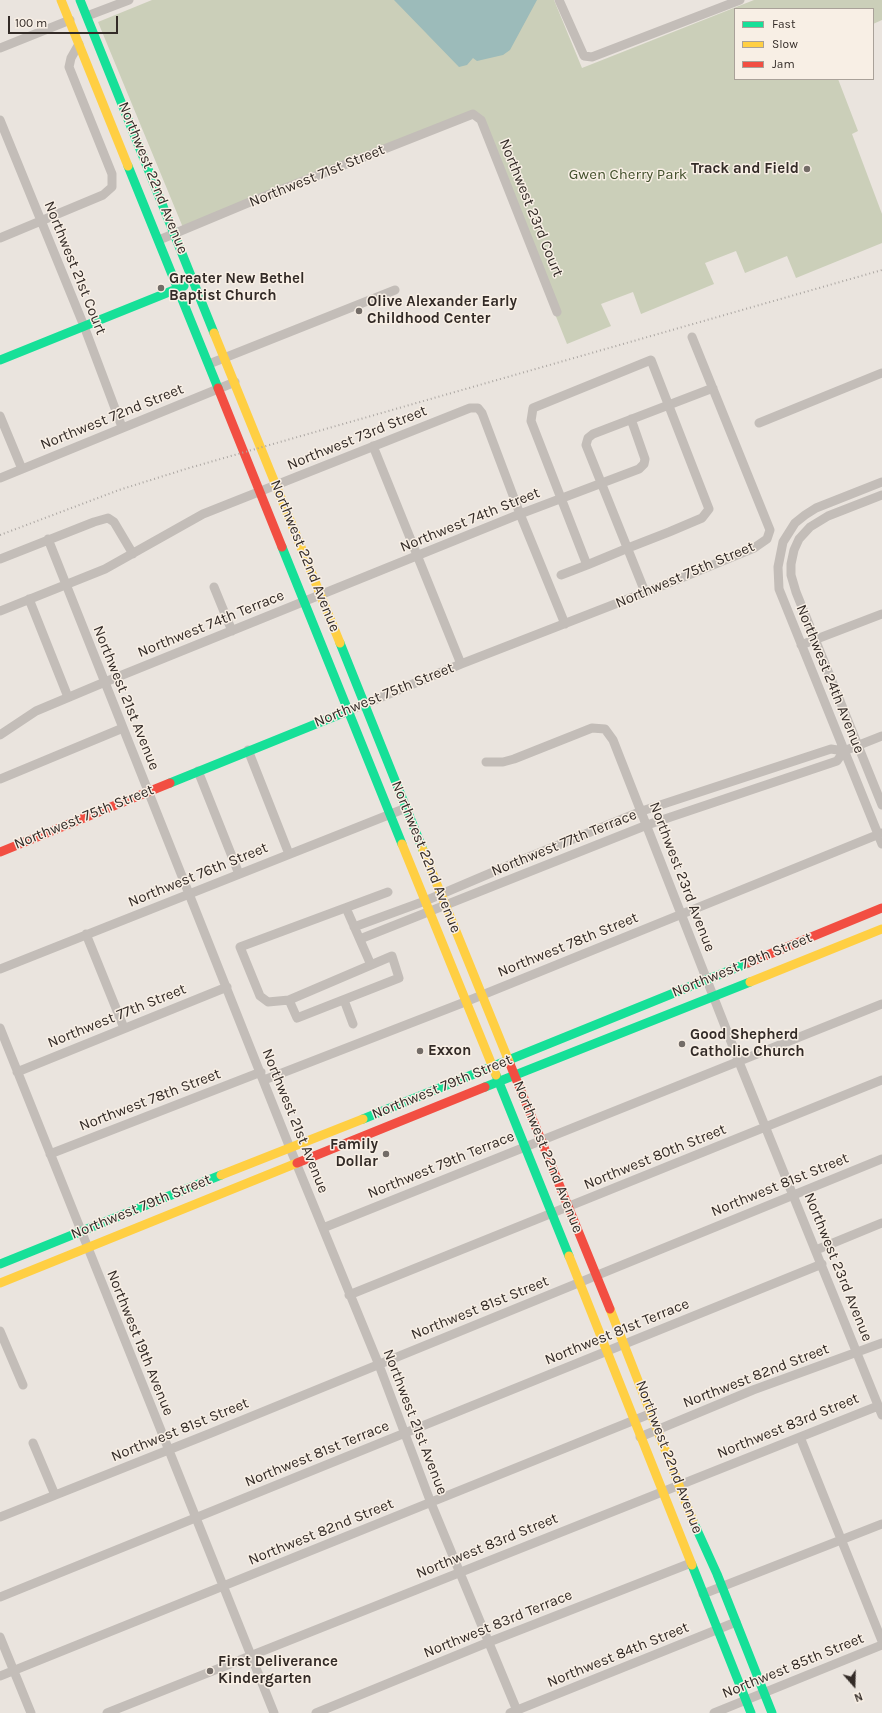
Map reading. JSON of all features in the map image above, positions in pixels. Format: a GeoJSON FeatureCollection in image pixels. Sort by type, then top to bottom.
{"type":"FeatureCollection","features":[{"type":"Feature","properties":{"kind":"main road","name":"Northwest 22nd Avenue"},"geometry":{"type":"LineString","coordinates":[[61,0],[209,364],[491,1067],[525,1147],[751,1713]]}},
{"type":"Feature","properties":{"kind":"main road","name":"Northwest 22nd Avenue"},"geometry":{"type":"LineString","coordinates":[[80,0],[514,1076],[625,1344],[772,1713]]}},
{"type":"Feature","properties":{"kind":"main road"},"geometry":{"type":"LineString","coordinates":[[70,20],[87,16]]}},
{"type":"Feature","properties":{"kind":"main road"},"geometry":{"type":"LineString","coordinates":[[107,114],[123,106]]}},
{"type":"Feature","properties":{"kind":"main road"},"geometry":{"type":"LineString","coordinates":[[0,360],[195,282]]}},
{"type":"Feature","properties":{"kind":"main road","name":"Northwest 75th Street"},"geometry":{"type":"LineString","coordinates":[[0,852],[149,790],[348,711]]}},
{"type":"Feature","properties":{"kind":"main road","name":"Northwest 79th Street"},"geometry":{"type":"LineString","coordinates":[[0,1264],[401,1104],[882,908]]}},
{"type":"Feature","properties":{"kind":"main road","name":"Northwest 79th Street"},"geometry":{"type":"LineString","coordinates":[[0,1283],[882,929]]}},
{"type":"Feature","properties":{"kind":"main road"},"geometry":{"type":"LineString","coordinates":[[809,938],[817,955]]}},
{"type":"Feature","properties":{"kind":"main road"},"geometry":{"type":"LineString","coordinates":[[606,1040],[608,1032],[615,1024],[645,1005]]}},
{"type":"Feature","properties":{"kind":"main road"},"geometry":{"type":"LineString","coordinates":[[401,1104],[408,1118]]}},
{"type":"Feature","properties":{"kind":"main road"},"geometry":{"type":"LineString","coordinates":[[175,1194],[181,1211]]}},
{"type":"Feature","properties":{"kind":"street"},"geometry":{"type":"LineString","coordinates":[[87,16],[129,0]]}},
{"type":"Feature","properties":{"kind":"street"},"geometry":{"type":"LineString","coordinates":[[559,0],[584,56],[592,57],[740,0]]}},
{"type":"Feature","properties":{"kind":"street"},"geometry":{"type":"LineString","coordinates":[[0,48],[70,20]]}},
{"type":"Feature","properties":{"kind":"street"},"geometry":{"type":"LineString","coordinates":[[0,238],[103,195],[112,187],[112,174],[69,67],[71,58],[79,44]]}},
{"type":"Feature","properties":{"kind":"street","name":"Northwest 71st Street"},"geometry":{"type":"LineString","coordinates":[[159,240],[474,114],[477,115]]}},
{"type":"Feature","properties":{"kind":"street","name":"Northwest 23rd Court"},"geometry":{"type":"LineString","coordinates":[[477,115],[481,120],[557,312]]}},
{"type":"Feature","properties":{"kind":"street","name":"Northwest 21st Court"},"geometry":{"type":"LineString","coordinates":[[0,120],[84,326],[122,427]]}},
{"type":"Feature","properties":{"kind":"street"},"geometry":{"type":"LineString","coordinates":[[209,364],[395,290]]}},
{"type":"Feature","properties":{"kind":"street"},"geometry":{"type":"LineString","coordinates":[[645,592],[586,445],[588,438],[593,434],[713,388],[692,337]]}},
{"type":"Feature","properties":{"kind":"street"},"geometry":{"type":"LineString","coordinates":[[561,575],[587,565],[702,518],[710,509],[651,360],[533,408],[531,421],[587,565]]}},
{"type":"Feature","properties":{"kind":"street"},"geometry":{"type":"LineString","coordinates":[[759,423],[882,373]]}},
{"type":"Feature","properties":{"kind":"street","name":"Northwest 72nd Street"},"geometry":{"type":"LineString","coordinates":[[0,478],[235,382]]}},
{"type":"Feature","properties":{"kind":"street","name":"Northwest 75th Street"},"geometry":{"type":"LineString","coordinates":[[348,711],[461,664],[754,548],[767,539],[770,530],[713,388]]}},
{"type":"Feature","properties":{"kind":"street","name":"Northwest 73rd Street"},"geometry":{"type":"LineString","coordinates":[[0,611],[105,569],[203,514],[470,408],[478,408],[482,414],[520,514]]}},
{"type":"Feature","properties":{"kind":"street"},"geometry":{"type":"LineString","coordinates":[[0,416],[22,469]]}},
{"type":"Feature","properties":{"kind":"street","name":"Northwest 74th Street"},"geometry":{"type":"LineString","coordinates":[[304,602],[320,594],[520,514],[639,469],[644,464],[644,455],[631,419]]}},
{"type":"Feature","properties":{"kind":"street"},"geometry":{"type":"LineString","coordinates":[[373,446],[461,664]]}},
{"type":"Feature","properties":{"kind":"street"},"geometry":{"type":"LineString","coordinates":[[868,500],[864,489],[882,482]]}},
{"type":"Feature","properties":{"kind":"street","name":"Northwest 24th Avenue"},"geometry":{"type":"LineString","coordinates":[[864,489],[816,508],[796,523],[783,542],[778,567],[779,589],[844,751],[880,834],[882,844]]}},
{"type":"Feature","properties":{"kind":"street"},"geometry":{"type":"LineString","coordinates":[[882,495],[817,522],[800,540],[794,550],[791,575],[815,640],[882,805]]}},
{"type":"Feature","properties":{"kind":"street"},"geometry":{"type":"LineString","coordinates":[[520,514],[565,624]]}},
{"type":"Feature","properties":{"kind":"street"},"geometry":{"type":"LineString","coordinates":[[0,558],[108,518],[114,522],[134,554]]}},
{"type":"Feature","properties":{"kind":"street","name":"Northwest 21st Avenue"},"geometry":{"type":"LineString","coordinates":[[48,539],[190,893],[290,1148],[379,1365],[431,1502],[489,1642],[515,1712]]}},
{"type":"Feature","properties":{"kind":"street"},"geometry":{"type":"LineString","coordinates":[[214,587],[232,631]]}},
{"type":"Feature","properties":{"kind":"street"},"geometry":{"type":"LineString","coordinates":[[29,599],[68,697]]}},
{"type":"Feature","properties":{"kind":"street","name":"Northwest 74th Terrace"},"geometry":{"type":"LineString","coordinates":[[0,735],[36,711],[68,697],[304,602]]}},
{"type":"Feature","properties":{"kind":"street"},"geometry":{"type":"LineString","coordinates":[[801,645],[882,614]]}},
{"type":"Feature","properties":{"kind":"street"},"geometry":{"type":"LineString","coordinates":[[0,778],[123,728]]}},
{"type":"Feature","properties":{"kind":"street","name":"Northwest 23rd Avenue"},"geometry":{"type":"LineString","coordinates":[[486,762],[503,762],[592,728],[605,729],[613,740],[707,980],[882,1415]]}},
{"type":"Feature","properties":{"kind":"street","name":"Northwest 77th Terrace"},"geometry":{"type":"LineString","coordinates":[[354,927],[425,901],[642,811],[831,749],[844,751],[882,736]]}},
{"type":"Feature","properties":{"kind":"street"},"geometry":{"type":"LineString","coordinates":[[248,750],[289,854]]}},
{"type":"Feature","properties":{"kind":"street","name":"Northwest 77th Terrace"},"geometry":{"type":"LineString","coordinates":[[360,939],[647,825],[837,761],[844,751]]}},
{"type":"Feature","properties":{"kind":"street"},"geometry":{"type":"LineString","coordinates":[[198,771],[238,874]]}},
{"type":"Feature","properties":{"kind":"street"},"geometry":{"type":"LineString","coordinates":[[745,777],[749,791]]}},
{"type":"Feature","properties":{"kind":"street"},"geometry":{"type":"LineString","coordinates":[[680,798],[684,812]]}},
{"type":"Feature","properties":{"kind":"street","name":"Northwest 76th Street"},"geometry":{"type":"LineString","coordinates":[[0,968],[406,808]]}},
{"type":"Feature","properties":{"kind":"street","name":"Northwest 78th Street"},"geometry":{"type":"LineString","coordinates":[[50,1154],[262,1076],[360,1042],[373,1039],[880,834]]}},
{"type":"Feature","properties":{"kind":"street"},"geometry":{"type":"LineString","coordinates":[[289,1000],[297,1018],[399,978],[392,956],[289,1000],[268,1002],[260,996],[240,947],[388,892]]}},
{"type":"Feature","properties":{"kind":"street"},"geometry":{"type":"LineString","coordinates":[[346,908],[370,965]]}},
{"type":"Feature","properties":{"kind":"street"},"geometry":{"type":"LineString","coordinates":[[86,934],[124,1028]]}},
{"type":"Feature","properties":{"kind":"street","name":"Northwest 77th Street"},"geometry":{"type":"LineString","coordinates":[[17,1072],[227,987]]}},
{"type":"Feature","properties":{"kind":"street"},"geometry":{"type":"LineString","coordinates":[[344,1000],[353,1024]]}},
{"type":"Feature","properties":{"kind":"street","name":"Northwest 79th Terrace"},"geometry":{"type":"LineString","coordinates":[[323,1228],[882,1004]]}},
{"type":"Feature","properties":{"kind":"street","name":"Northwest 19th Avenue"},"geometry":{"type":"LineString","coordinates":[[0,1028],[167,1450],[274,1713]]}},
{"type":"Feature","properties":{"kind":"street","name":"Northwest 80th Street"},"geometry":{"type":"LineString","coordinates":[[350,1295],[882,1080]]}},
{"type":"Feature","properties":{"kind":"street","name":"Northwest 81st Street"},"geometry":{"type":"LineString","coordinates":[[0,1517],[379,1365],[882,1159]]}},
{"type":"Feature","properties":{"kind":"street"},"geometry":{"type":"LineString","coordinates":[[816,1250],[882,1223]]}},
{"type":"Feature","properties":{"kind":"street","name":"Northwest 81st Terrace"},"geometry":{"type":"LineString","coordinates":[[0,1597],[196,1519],[822,1264]]}},
{"type":"Feature","properties":{"kind":"street"},"geometry":{"type":"LineString","coordinates":[[0,1330],[23,1385]]}},
{"type":"Feature","properties":{"kind":"street","name":"Northwest 82nd Street"},"geometry":{"type":"LineString","coordinates":[[640,1437],[753,1390],[882,1343]]}},
{"type":"Feature","properties":{"kind":"street","name":"Northwest 83rd Street"},"geometry":{"type":"LineString","coordinates":[[107,1713],[878,1406]]}},
{"type":"Feature","properties":{"kind":"street","name":"Northwest 82nd Street"},"geometry":{"type":"LineString","coordinates":[[0,1676],[224,1587],[652,1413]]}},
{"type":"Feature","properties":{"kind":"street"},"geometry":{"type":"LineString","coordinates":[[800,1437],[882,1641]]}},
{"type":"Feature","properties":{"kind":"street"},"geometry":{"type":"LineString","coordinates":[[33,1443],[55,1495]]}},
{"type":"Feature","properties":{"kind":"street"},"geometry":{"type":"LineString","coordinates":[[703,1594],[882,1524]]}},
{"type":"Feature","properties":{"kind":"street","name":"Northwest 83rd Terrace"},"geometry":{"type":"LineString","coordinates":[[316,1713],[489,1642],[691,1563]]}},
{"type":"Feature","properties":{"kind":"street","name":"Northwest 84th Street"},"geometry":{"type":"LineString","coordinates":[[515,1712],[736,1622]]}},
{"type":"Feature","properties":{"kind":"street"},"geometry":{"type":"LineString","coordinates":[[0,1637],[31,1713]]}},
{"type":"Feature","properties":{"kind":"street","name":"Northwest 85th Street"},"geometry":{"type":"LineString","coordinates":[[714,1713],[882,1645]]}},
{"type":"Feature","properties":{"kind":"green space","name":"Gwen Cherry Park"},"geometry":{"type":"Polygon","coordinates":[[[152,0],[554,0],[582,68],[754,0],[882,0],[882,20],[874,24],[874,8],[734,8],[734,80],[838,80],[858,131],[852,134],[882,214],[882,243],[796,278],[787,256],[745,273],[736,251],[705,263],[714,284],[641,314],[633,292],[601,304],[611,326],[567,344],[474,112],[184,230],[98,22],[152,0]]]}},
{"type":"Feature","properties":{"kind":"water"},"geometry":{"type":"Polygon","coordinates":[[[394,0],[537,0],[510,50],[503,55],[477,61],[473,58],[467,65],[459,67],[394,0]]]}},
{"type":"Feature","properties":{"kind":"railway"},"geometry":{"type":"LineString","coordinates":[[0,535],[119,490],[189,468],[882,270]]}},
{"type":"Feature","properties":{"kind":"traffic: fast"},"geometry":{"type":"LineString","coordinates":[[80,0],[214,333]]}},
{"type":"Feature","properties":{"kind":"traffic: fast"},"geometry":{"type":"LineString","coordinates":[[128,166],[218,388]]}},
{"type":"Feature","properties":{"kind":"traffic: fast"},"geometry":{"type":"LineString","coordinates":[[0,360],[184,286]]}},
{"type":"Feature","properties":{"kind":"traffic: fast"},"geometry":{"type":"LineString","coordinates":[[282,547],[402,844]]}},
{"type":"Feature","properties":{"kind":"traffic: fast"},"geometry":{"type":"LineString","coordinates":[[340,643],[423,850]]}},
{"type":"Feature","properties":{"kind":"traffic: fast"},"geometry":{"type":"LineString","coordinates":[[170,783],[348,711]]}},
{"type":"Feature","properties":{"kind":"traffic: fast"},"geometry":{"type":"LineString","coordinates":[[363,1119],[748,963]]}},
{"type":"Feature","properties":{"kind":"traffic: fast"},"geometry":{"type":"LineString","coordinates":[[485,1087],[750,982]]}},
{"type":"Feature","properties":{"kind":"traffic: fast"},"geometry":{"type":"LineString","coordinates":[[496,1075],[569,1256]]}},
{"type":"Feature","properties":{"kind":"traffic: fast"},"geometry":{"type":"LineString","coordinates":[[0,1264],[221,1175]]}},
{"type":"Feature","properties":{"kind":"traffic: fast"},"geometry":{"type":"LineString","coordinates":[[693,1521],[717,1574],[772,1713]]}},
{"type":"Feature","properties":{"kind":"traffic: fast"},"geometry":{"type":"LineString","coordinates":[[692,1565],[751,1713]]}},
{"type":"Feature","properties":{"kind":"traffic: slow"},"geometry":{"type":"LineString","coordinates":[[61,0],[128,166]]}},
{"type":"Feature","properties":{"kind":"traffic: slow"},"geometry":{"type":"LineString","coordinates":[[214,333],[340,643]]}},
{"type":"Feature","properties":{"kind":"traffic: slow"},"geometry":{"type":"LineString","coordinates":[[402,844],[496,1075]]}},
{"type":"Feature","properties":{"kind":"traffic: slow"},"geometry":{"type":"LineString","coordinates":[[423,850],[510,1064]]}},
{"type":"Feature","properties":{"kind":"traffic: slow"},"geometry":{"type":"LineString","coordinates":[[750,982],[882,929]]}},
{"type":"Feature","properties":{"kind":"traffic: slow"},"geometry":{"type":"LineString","coordinates":[[221,1175],[363,1119]]}},
{"type":"Feature","properties":{"kind":"traffic: slow"},"geometry":{"type":"LineString","coordinates":[[0,1283],[297,1163]]}},
{"type":"Feature","properties":{"kind":"traffic: slow"},"geometry":{"type":"LineString","coordinates":[[569,1256],[692,1565]]}},
{"type":"Feature","properties":{"kind":"traffic: slow"},"geometry":{"type":"LineString","coordinates":[[610,1309],[693,1521]]}},
{"type":"Feature","properties":{"kind":"traffic: jam"},"geometry":{"type":"LineString","coordinates":[[218,388],[282,547]]}},
{"type":"Feature","properties":{"kind":"traffic: jam"},"geometry":{"type":"LineString","coordinates":[[0,852],[170,783]]}},
{"type":"Feature","properties":{"kind":"traffic: jam"},"geometry":{"type":"LineString","coordinates":[[748,963],[882,908]]}},
{"type":"Feature","properties":{"kind":"traffic: jam"},"geometry":{"type":"LineString","coordinates":[[510,1064],[610,1309]]}},
{"type":"Feature","properties":{"kind":"traffic: jam"},"geometry":{"type":"LineString","coordinates":[[297,1163],[485,1087]]}},
{"type":"Feature","properties":{"kind":"place","name":"Track and Field"},"geometry":{"type":"Point","coordinates":[807,169]}},
{"type":"Feature","properties":{"kind":"place","name":"Greater New Bethel Baptist Church"},"geometry":{"type":"Point","coordinates":[161,288]}},
{"type":"Feature","properties":{"kind":"place","name":"Olive Alexander Early Childhood Center"},"geometry":{"type":"Point","coordinates":[359,311]}},
{"type":"Feature","properties":{"kind":"place","name":"Good Shepherd Catholic Church"},"geometry":{"type":"Point","coordinates":[682,1044]}},
{"type":"Feature","properties":{"kind":"place","name":"Exxon"},"geometry":{"type":"Point","coordinates":[420,1051]}},
{"type":"Feature","properties":{"kind":"place","name":"Family Dollar"},"geometry":{"type":"Point","coordinates":[386,1154]}},
{"type":"Feature","properties":{"kind":"place","name":"First Deliverance Kindergarten"},"geometry":{"type":"Point","coordinates":[210,1671]}}]}
